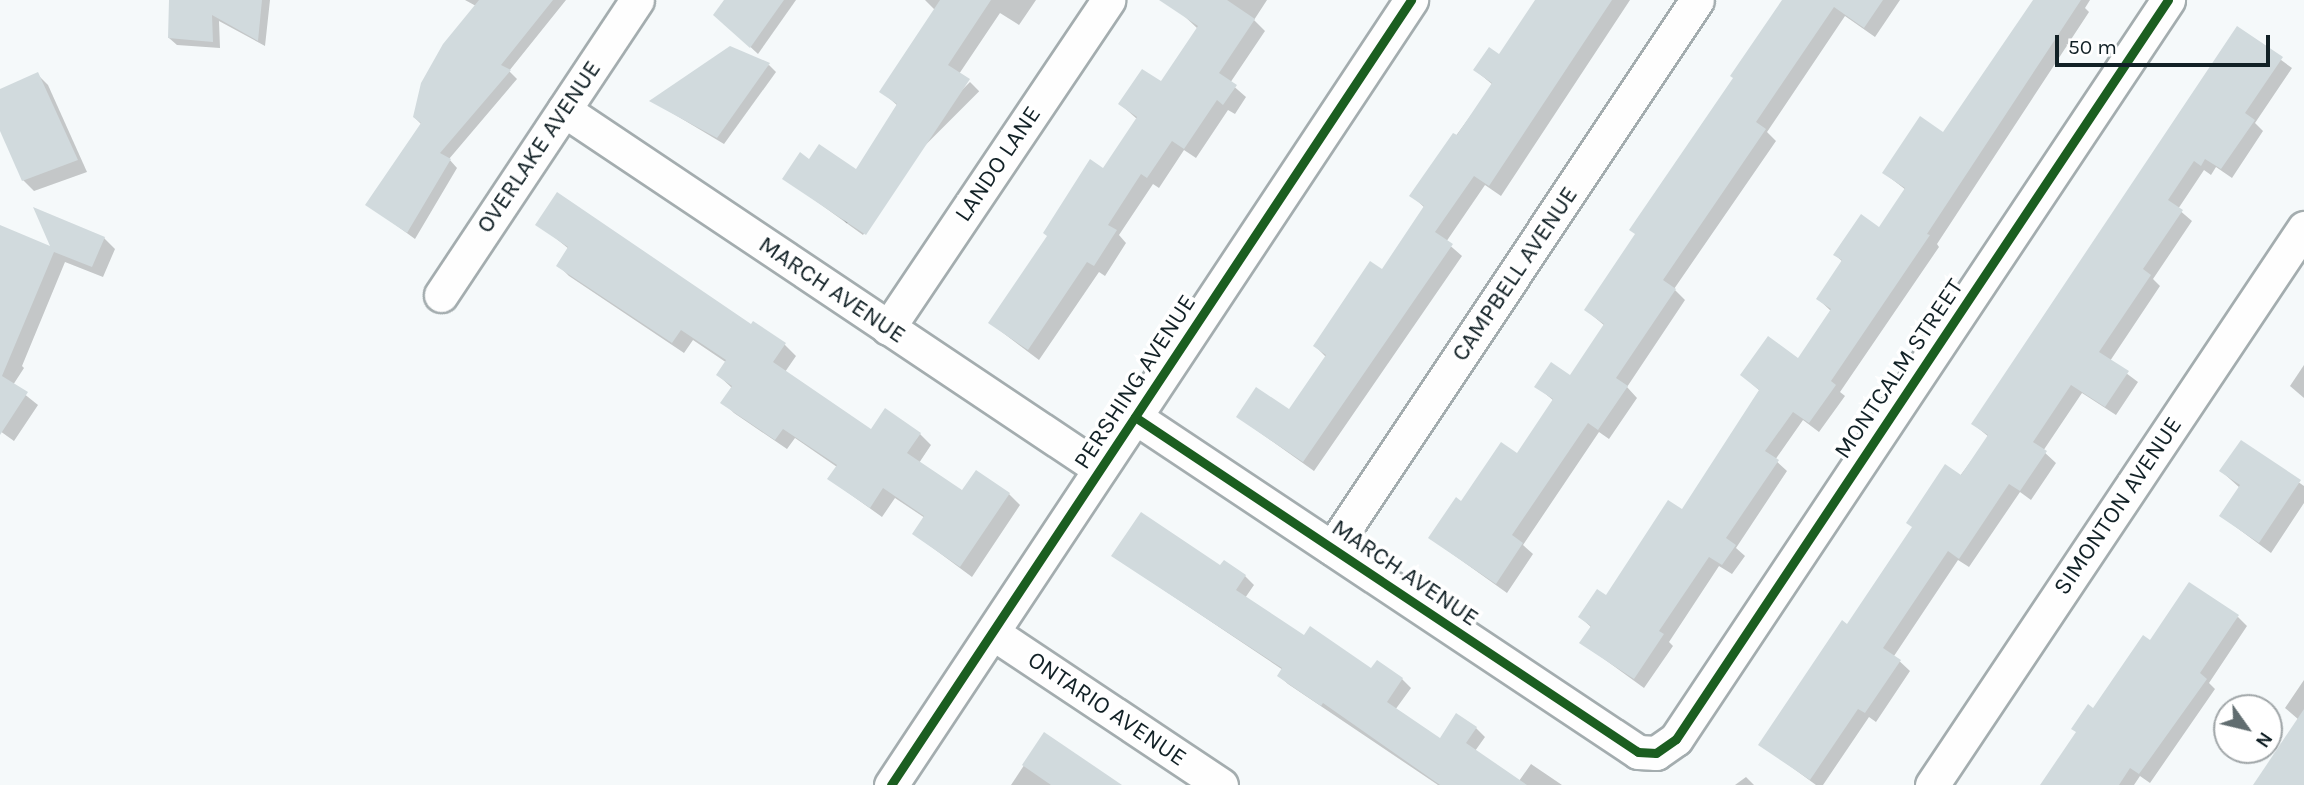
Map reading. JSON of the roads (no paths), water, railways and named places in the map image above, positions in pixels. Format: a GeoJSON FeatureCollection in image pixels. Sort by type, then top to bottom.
{"type":"FeatureCollection","features":[{"type":"Feature","properties":{"kind":"street","name":"OVERLAKE AVENUE"},"geometry":{"type":"LineString","coordinates":[[441,295],[637,0]]}},
{"type":"Feature","properties":{"kind":"street","name":"LANDO LANE"},"geometry":{"type":"LineString","coordinates":[[888,328],[1108,0]]}},
{"type":"Feature","properties":{"kind":"street","name":"PERSHING AVENUE"},"geometry":{"type":"LineString","coordinates":[[891,785],[1410,0]]}},
{"type":"Feature","properties":{"kind":"street","name":"CAMPBELL AVENUE"},"geometry":{"type":"LineString","coordinates":[[1332,548],[1697,0]]}},
{"type":"Feature","properties":{"kind":"street","name":"MONTCALM STREET"},"geometry":{"type":"LineString","coordinates":[[1656,752],[1676,739],[2168,0]]}},
{"type":"Feature","properties":{"kind":"street","name":"MARCH AVENUE"},"geometry":{"type":"LineString","coordinates":[[564,110],[1100,469]]}},
{"type":"Feature","properties":{"kind":"street","name":"SIMONTON AVENUE"},"geometry":{"type":"LineString","coordinates":[[1932,785],[2304,228]]}},
{"type":"Feature","properties":{"kind":"street","name":"MARCH AVENUE"},"geometry":{"type":"LineString","coordinates":[[1135,418],[1638,752],[1656,752]]}},
{"type":"Feature","properties":{"kind":"street","name":"ONTARIO AVENUE"},"geometry":{"type":"LineString","coordinates":[[993,633],[1221,785]]}}]}
